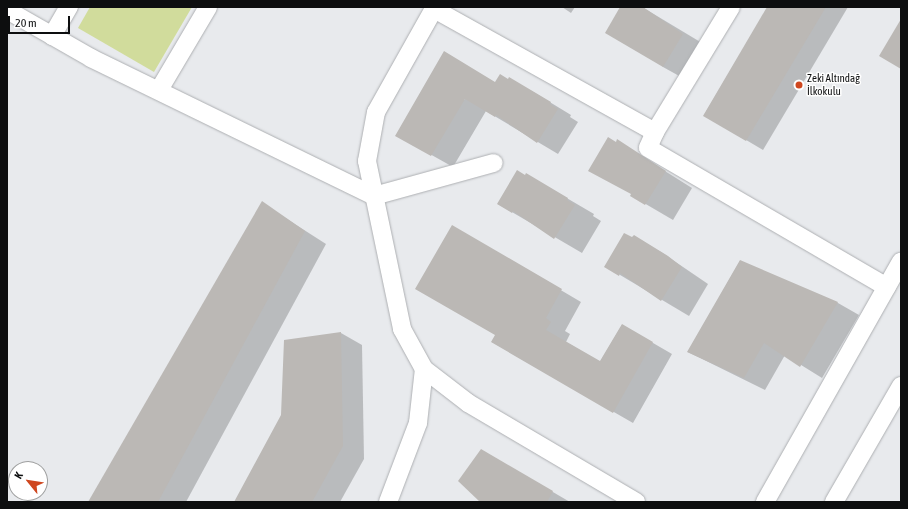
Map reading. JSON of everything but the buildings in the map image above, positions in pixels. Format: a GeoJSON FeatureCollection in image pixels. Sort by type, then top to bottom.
{"type":"FeatureCollection","features":[{"type":"Feature","properties":{"kind":"street"},"geometry":{"type":"LineString","coordinates":[[52,36],[69,7]]}},
{"type":"Feature","properties":{"kind":"street"},"geometry":{"type":"LineString","coordinates":[[159,90],[208,7]]}},
{"type":"Feature","properties":{"kind":"street"},"geometry":{"type":"LineString","coordinates":[[730,7],[655,132],[648,148],[887,287]]}},
{"type":"Feature","properties":{"kind":"street"},"geometry":{"type":"LineString","coordinates":[[636,502],[468,403],[424,369],[402,329],[367,161],[376,112],[434,8],[655,132]]}},
{"type":"Feature","properties":{"kind":"street"},"geometry":{"type":"LineString","coordinates":[[7,10],[91,58],[374,196],[494,163]]}},
{"type":"Feature","properties":{"kind":"street"},"geometry":{"type":"LineString","coordinates":[[765,502],[901,262]]}},
{"type":"Feature","properties":{"kind":"street"},"geometry":{"type":"LineString","coordinates":[[388,502],[418,423],[424,369]]}},
{"type":"Feature","properties":{"kind":"street"},"geometry":{"type":"LineString","coordinates":[[834,502],[901,386]]}},
{"type":"Feature","properties":{"kind":"green space"},"geometry":{"type":"Polygon","coordinates":[[[90,7],[192,7],[154,72],[78,28],[90,7]]]}},
{"type":"Feature","properties":{"kind":"place","name":"Zeki Altındağ İlkokulu"},"geometry":{"type":"Point","coordinates":[799,85]}}]}
